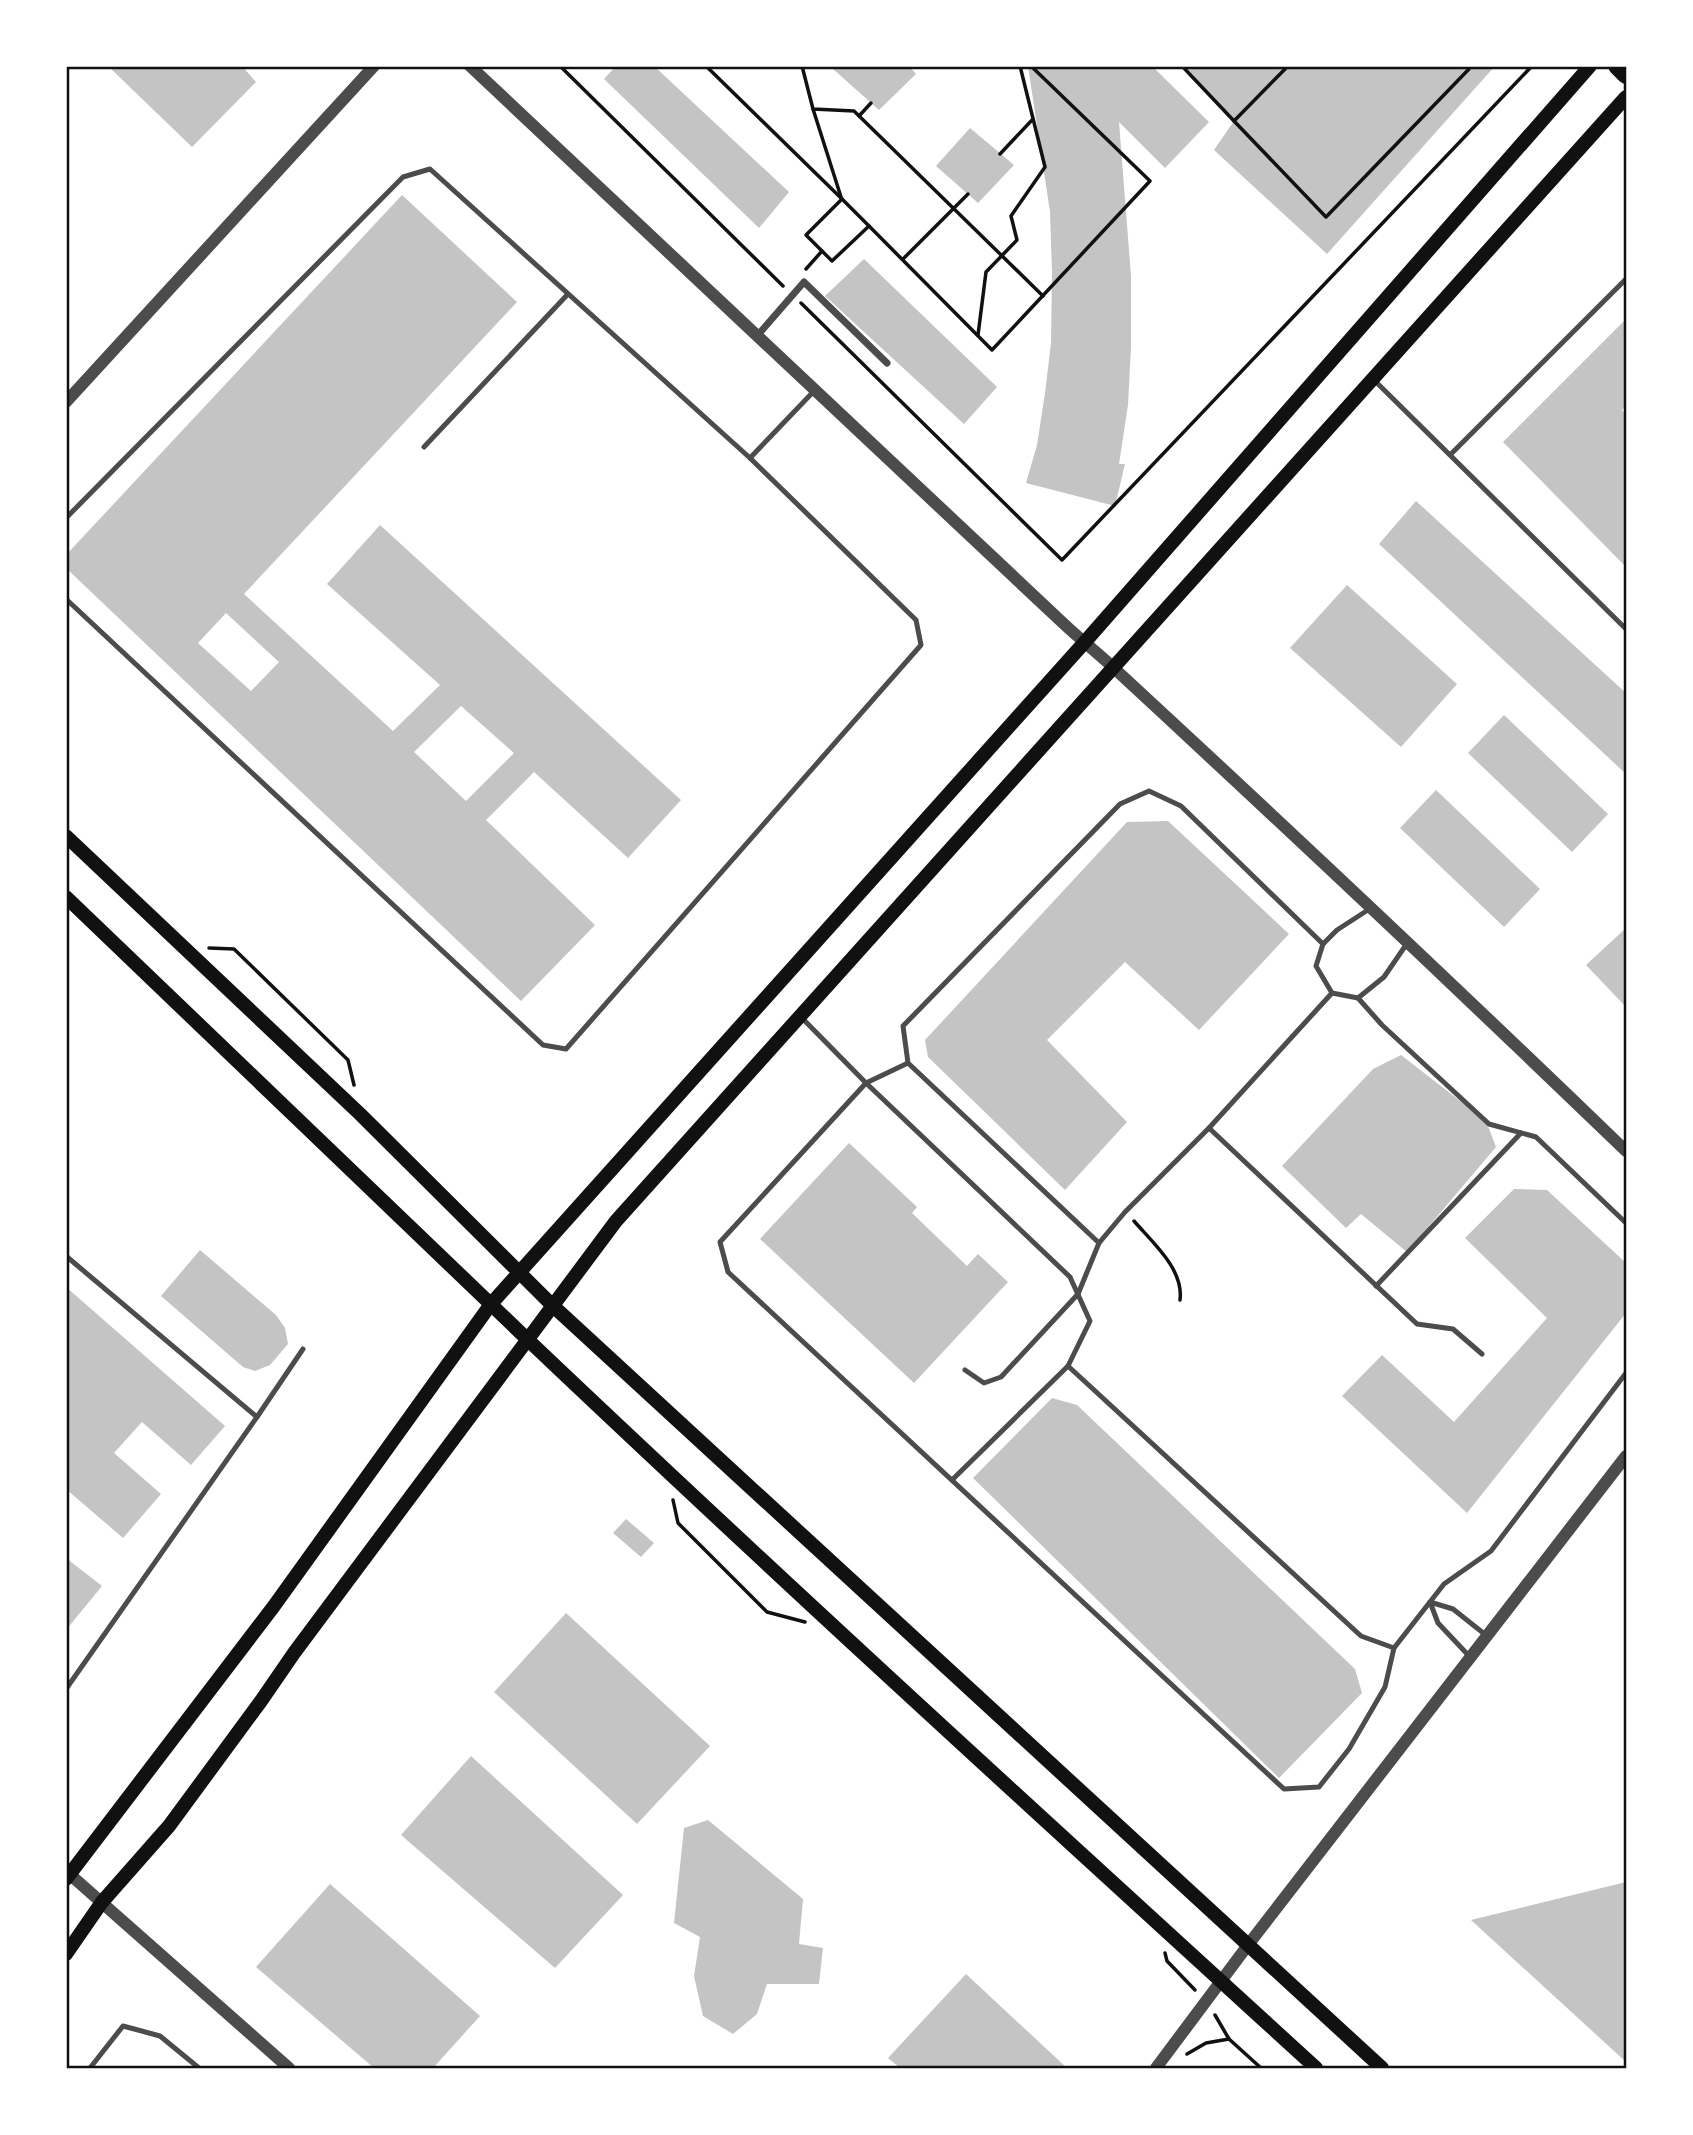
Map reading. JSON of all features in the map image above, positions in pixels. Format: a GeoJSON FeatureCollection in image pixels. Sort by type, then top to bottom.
{"type":"FeatureCollection","features":[{"type":"Feature","properties":{"kind":"main road"},"geometry":{"type":"LineString","coordinates":[[68,1875],[282,1595],[491,1304],[1084,643],[1590,66]]}},
{"type":"Feature","properties":{"kind":"main road"},"geometry":{"type":"LineString","coordinates":[[1617,66],[1626,75]]}},
{"type":"Feature","properties":{"kind":"main road"},"geometry":{"type":"LineString","coordinates":[[66,1954],[102,1902],[169,1826],[294,1653],[616,1221],[1626,97]]}},
{"type":"Feature","properties":{"kind":"main road"},"geometry":{"type":"LineString","coordinates":[[66,836],[360,1114],[552,1305],[1382,2068]]}},
{"type":"Feature","properties":{"kind":"main road"},"geometry":{"type":"LineString","coordinates":[[66,897],[491,1304],[839,1631],[1220,1983],[1316,2068]]}},
{"type":"Feature","properties":{"kind":"street"},"geometry":{"type":"LineString","coordinates":[[66,401],[374,66]]}},
{"type":"Feature","properties":{"kind":"street"},"geometry":{"type":"LineString","coordinates":[[470,66],[1084,643],[1408,942],[1626,1152]]}},
{"type":"Feature","properties":{"kind":"street"},"geometry":{"type":"LineString","coordinates":[[757,336],[804,282],[887,363]]}},
{"type":"Feature","properties":{"kind":"street"},"geometry":{"type":"LineString","coordinates":[[1156,2068],[1626,1456]]}},
{"type":"Feature","properties":{"kind":"street"},"geometry":{"type":"LineString","coordinates":[[68,1875],[289,2068]]}},
{"type":"Feature","properties":{"kind":"lane"},"geometry":{"type":"LineString","coordinates":[[66,519],[403,177],[430,169],[750,458],[916,620],[921,645],[566,1049],[543,1045],[66,598]]}},
{"type":"Feature","properties":{"kind":"lane"},"geometry":{"type":"LineString","coordinates":[[1451,454],[1626,279]]}},
{"type":"Feature","properties":{"kind":"lane"},"geometry":{"type":"LineString","coordinates":[[424,447],[568,294]]}},
{"type":"Feature","properties":{"kind":"lane"},"geometry":{"type":"LineString","coordinates":[[1373,379],[1626,629]]}},
{"type":"Feature","properties":{"kind":"lane"},"geometry":{"type":"LineString","coordinates":[[750,458],[815,390]]}},
{"type":"Feature","properties":{"kind":"lane"},"geometry":{"type":"LineString","coordinates":[[1099,1243],[908,1063],[903,1026],[1120,804],[1149,791],[1181,806],[1323,944]]}},
{"type":"Feature","properties":{"kind":"lane"},"geometry":{"type":"LineString","coordinates":[[1371,908],[1337,930],[1323,944],[1316,966],[1332,993],[1358,998],[1382,1026],[1489,1124],[1535,1137],[1626,1223]]}},
{"type":"Feature","properties":{"kind":"lane"},"geometry":{"type":"LineString","coordinates":[[1358,998],[1384,977],[1408,942]]}},
{"type":"Feature","properties":{"kind":"lane"},"geometry":{"type":"LineString","coordinates":[[965,1370],[984,1382],[1001,1377],[1078,1294],[1099,1243],[1125,1212],[1209,1128],[1332,993]]}},
{"type":"Feature","properties":{"kind":"lane"},"geometry":{"type":"LineString","coordinates":[[800,1016],[866,1083],[1070,1277],[1090,1321],[1068,1366],[952,1480]]}},
{"type":"Feature","properties":{"kind":"lane"},"geometry":{"type":"LineString","coordinates":[[908,1063],[866,1083],[720,1242],[728,1272],[1284,1789],[1319,1787],[1349,1749],[1385,1687],[1394,1647],[1444,1584],[1491,1551],[1626,1373]]}},
{"type":"Feature","properties":{"kind":"lane"},"geometry":{"type":"LineString","coordinates":[[1209,1128],[1417,1324],[1453,1329],[1482,1354]]}},
{"type":"Feature","properties":{"kind":"lane"},"geometry":{"type":"LineString","coordinates":[[1376,1286],[1521,1133]]}},
{"type":"Feature","properties":{"kind":"lane"},"geometry":{"type":"LineString","coordinates":[[66,1256],[257,1417]]}},
{"type":"Feature","properties":{"kind":"lane"},"geometry":{"type":"LineString","coordinates":[[66,1689],[303,1349]]}},
{"type":"Feature","properties":{"kind":"lane"},"geometry":{"type":"LineString","coordinates":[[1068,1366],[1361,1636],[1394,1647]]}},
{"type":"Feature","properties":{"kind":"lane"},"geometry":{"type":"LineString","coordinates":[[1430,1602],[1453,1609],[1487,1636]]}},
{"type":"Feature","properties":{"kind":"lane"},"geometry":{"type":"LineString","coordinates":[[1430,1602],[1438,1623],[1471,1658]]}},
{"type":"Feature","properties":{"kind":"lane"},"geometry":{"type":"LineString","coordinates":[[90,2068],[123,2026],[160,2036],[200,2068]]}},
{"type":"Feature","properties":{"kind":"path"},"geometry":{"type":"LineString","coordinates":[[560,66],[786,289]]}},
{"type":"Feature","properties":{"kind":"path"},"geometry":{"type":"LineString","coordinates":[[706,66],[992,350],[1150,181],[1031,66]]}},
{"type":"Feature","properties":{"kind":"path"},"geometry":{"type":"LineString","coordinates":[[802,66],[842,199]]}},
{"type":"Feature","properties":{"kind":"path"},"geometry":{"type":"LineString","coordinates":[[978,335],[986,272],[1017,240],[1011,216],[1045,167],[1020,66]]}},
{"type":"Feature","properties":{"kind":"path"},"geometry":{"type":"LineString","coordinates":[[1182,66],[1326,217],[1469,69],[1466,66]]}},
{"type":"Feature","properties":{"kind":"path"},"geometry":{"type":"LineString","coordinates":[[1234,121],[1288,66]]}},
{"type":"Feature","properties":{"kind":"path"},"geometry":{"type":"LineString","coordinates":[[796,299],[1062,560],[1532,66]]}},
{"type":"Feature","properties":{"kind":"path"},"geometry":{"type":"LineString","coordinates":[[859,116],[871,103]]}},
{"type":"Feature","properties":{"kind":"path"},"geometry":{"type":"LineString","coordinates":[[813,109],[854,111],[1000,257],[1043,296]]}},
{"type":"Feature","properties":{"kind":"path"},"geometry":{"type":"LineString","coordinates":[[1000,154],[1033,120]]}},
{"type":"Feature","properties":{"kind":"path"},"geometry":{"type":"LineString","coordinates":[[903,259],[968,194]]}},
{"type":"Feature","properties":{"kind":"path"},"geometry":{"type":"LineString","coordinates":[[842,199],[807,235],[822,251],[832,261],[869,226]]}},
{"type":"Feature","properties":{"kind":"path"},"geometry":{"type":"LineString","coordinates":[[804,271],[822,251]]}},
{"type":"Feature","properties":{"kind":"path"},"geometry":{"type":"LineString","coordinates":[[185,946],[234,949],[348,1060],[360,1114]]}},
{"type":"Feature","properties":{"kind":"path"},"geometry":{"type":"LineString","coordinates":[[1125,1212],[1166,1257],[1181,1288],[1180,1300]]}},
{"type":"Feature","properties":{"kind":"path"},"geometry":{"type":"LineString","coordinates":[[668,1470],[678,1523],[767,1612],[839,1631]]}},
{"type":"Feature","properties":{"kind":"path"},"geometry":{"type":"LineString","coordinates":[[1184,2055],[1206,2043],[1229,2039]]}},
{"type":"Feature","properties":{"kind":"building"},"geometry":{"type":"Polygon","coordinates":[[[108,66],[242,66],[256,82],[192,147],[108,66]]]}},
{"type":"Feature","properties":{"kind":"building"},"geometry":{"type":"Polygon","coordinates":[[[616,66],[654,66],[789,192],[759,228],[604,79],[616,66]]]}},
{"type":"Feature","properties":{"kind":"building"},"geometry":{"type":"Polygon","coordinates":[[[836,66],[909,66],[916,74],[879,110],[833,69],[836,66]]]}},
{"type":"Feature","properties":{"kind":"building"},"geometry":{"type":"Polygon","coordinates":[[[1028,66],[1156,66],[1156,70],[1209,122],[1165,168],[1119,122],[1131,276],[1131,347],[1128,405],[1119,464],[1125,464],[1115,506],[1026,483],[1037,445],[1045,393],[1051,343],[1052,272],[1050,212],[1028,66]]]}},
{"type":"Feature","properties":{"kind":"building"},"geometry":{"type":"Polygon","coordinates":[[[1185,66],[1495,66],[1327,254],[1214,150],[1234,121],[1185,66]]]}},
{"type":"Feature","properties":{"kind":"building"},"geometry":{"type":"Polygon","coordinates":[[[970,128],[1014,165],[978,203],[936,166],[970,128]]]}},
{"type":"Feature","properties":{"kind":"building"},"geometry":{"type":"Polygon","coordinates":[[[402,195],[517,302],[244,594],[393,731],[440,685],[327,584],[380,525],[681,800],[628,858],[534,772],[486,820],[595,925],[521,1001],[66,568],[66,555],[402,195]],[[226,613],[198,643],[251,691],[279,662],[226,613]],[[461,706],[414,752],[466,801],[514,753],[461,706]]]}},
{"type":"Feature","properties":{"kind":"building"},"geometry":{"type":"Polygon","coordinates":[[[864,259],[997,387],[964,424],[825,296],[864,259]]]}},
{"type":"Feature","properties":{"kind":"building"},"geometry":{"type":"Polygon","coordinates":[[[1626,319],[1626,406],[1622,410],[1626,415],[1626,567],[1503,442],[1626,319]]]}},
{"type":"Feature","properties":{"kind":"building"},"geometry":{"type":"Polygon","coordinates":[[[1416,501],[1626,693],[1626,774],[1379,544],[1416,501]]]}},
{"type":"Feature","properties":{"kind":"building"},"geometry":{"type":"Polygon","coordinates":[[[1347,585],[1457,684],[1401,747],[1290,648],[1347,585]]]}},
{"type":"Feature","properties":{"kind":"building"},"geometry":{"type":"Polygon","coordinates":[[[1504,715],[1608,814],[1572,852],[1468,753],[1504,715]]]}},
{"type":"Feature","properties":{"kind":"building"},"geometry":{"type":"Polygon","coordinates":[[[1436,790],[1540,889],[1504,927],[1400,828],[1436,790]]]}},
{"type":"Feature","properties":{"kind":"building"},"geometry":{"type":"Polygon","coordinates":[[[1168,821],[1289,934],[1199,1030],[1125,962],[1047,1040],[1127,1122],[1065,1190],[928,1057],[925,1040],[1127,822],[1168,821]]]}},
{"type":"Feature","properties":{"kind":"building"},"geometry":{"type":"Polygon","coordinates":[[[1626,928],[1626,1007],[1586,965],[1626,928]]]}},
{"type":"Feature","properties":{"kind":"building"},"geometry":{"type":"Polygon","coordinates":[[[1401,1055],[1486,1121],[1496,1147],[1407,1252],[1361,1214],[1346,1228],[1282,1166],[1373,1069],[1401,1055]]]}},
{"type":"Feature","properties":{"kind":"building"},"geometry":{"type":"Polygon","coordinates":[[[849,1143],[917,1207],[912,1213],[967,1266],[978,1254],[1008,1282],[914,1383],[760,1239],[849,1143]]]}},
{"type":"Feature","properties":{"kind":"building"},"geometry":{"type":"Polygon","coordinates":[[[1514,1189],[1547,1190],[1626,1263],[1626,1313],[1467,1513],[1342,1396],[1382,1355],[1454,1422],[1547,1318],[1465,1238],[1514,1189]]]}},
{"type":"Feature","properties":{"kind":"building"},"geometry":{"type":"Polygon","coordinates":[[[200,1250],[276,1315],[285,1328],[288,1344],[270,1365],[255,1371],[243,1367],[161,1296],[200,1250]]]}},
{"type":"Feature","properties":{"kind":"building"},"geometry":{"type":"Polygon","coordinates":[[[66,1287],[225,1426],[191,1465],[142,1422],[114,1453],[161,1494],[123,1538],[66,1489],[66,1287]]]}},
{"type":"Feature","properties":{"kind":"building"},"geometry":{"type":"Polygon","coordinates":[[[1052,1398],[1077,1405],[1355,1669],[1362,1693],[1279,1778],[973,1478],[1052,1398]]]}},
{"type":"Feature","properties":{"kind":"building"},"geometry":{"type":"Polygon","coordinates":[[[626,1519],[654,1543],[641,1557],[613,1533],[626,1519]]]}},
{"type":"Feature","properties":{"kind":"building"},"geometry":{"type":"Polygon","coordinates":[[[66,1558],[102,1586],[66,1630],[66,1558]]]}},
{"type":"Feature","properties":{"kind":"building"},"geometry":{"type":"Polygon","coordinates":[[[566,1613],[710,1746],[637,1824],[494,1692],[566,1613]]]}},
{"type":"Feature","properties":{"kind":"building"},"geometry":{"type":"Polygon","coordinates":[[[471,1756],[623,1895],[555,1968],[401,1835],[471,1756]]]}},
{"type":"Feature","properties":{"kind":"building"},"geometry":{"type":"Polygon","coordinates":[[[708,1820],[803,1899],[799,1944],[823,1948],[819,1984],[767,1984],[757,2014],[733,2034],[703,2016],[694,1976],[700,1937],[674,1923],[684,1828],[708,1820]]]}},
{"type":"Feature","properties":{"kind":"building"},"geometry":{"type":"Polygon","coordinates":[[[1626,1882],[1626,2062],[1471,1920],[1626,1882]]]}},
{"type":"Feature","properties":{"kind":"building"},"geometry":{"type":"Polygon","coordinates":[[[330,1884],[480,2016],[433,2068],[374,2068],[256,1967],[330,1884]]]}},
{"type":"Feature","properties":{"kind":"building"},"geometry":{"type":"Polygon","coordinates":[[[966,1974],[1067,2068],[900,2068],[888,2058],[966,1974]]]}}]}
